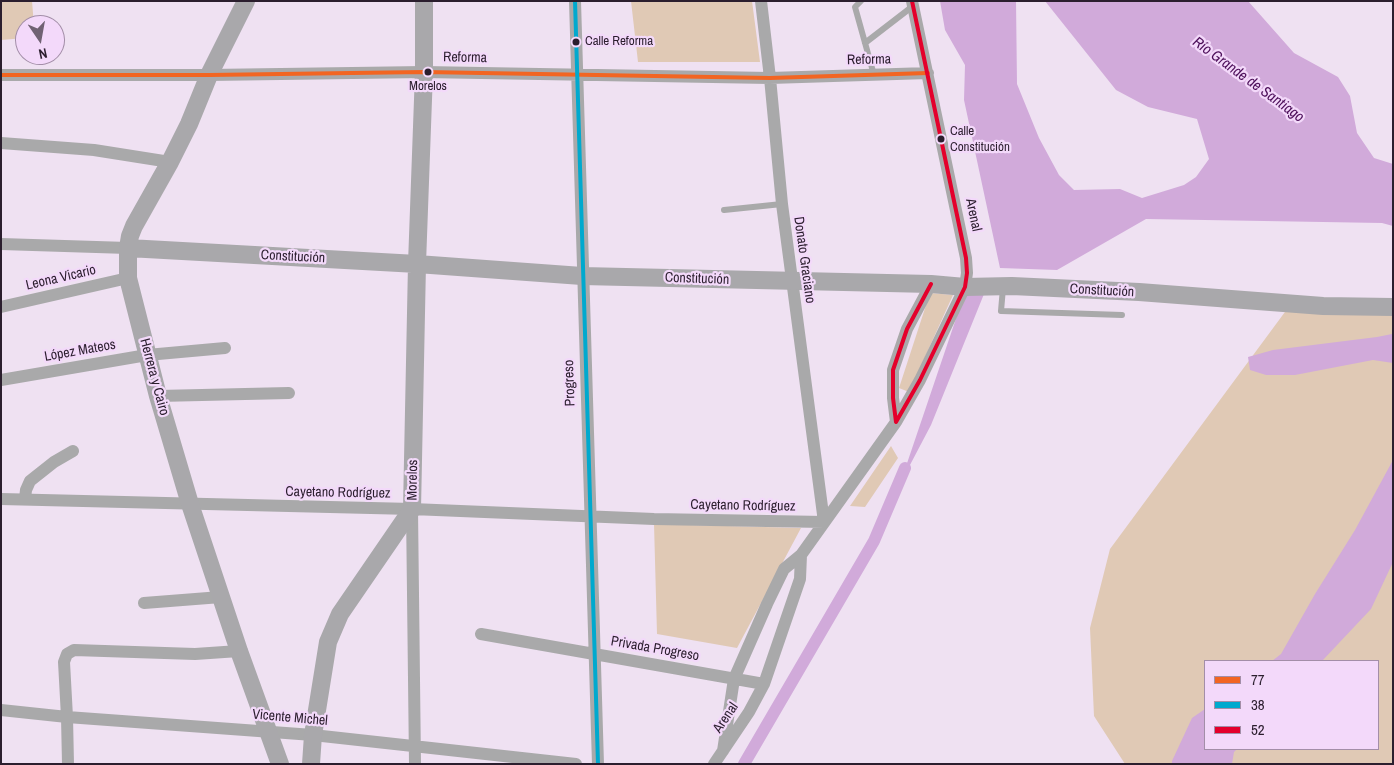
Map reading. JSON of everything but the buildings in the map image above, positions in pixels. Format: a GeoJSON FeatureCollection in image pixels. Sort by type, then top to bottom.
{"type":"FeatureCollection","features":[{"type":"Feature","properties":{"kind":"street","name":"Herrera y Cairo"},"geometry":{"type":"LineString","coordinates":[[246,1],[209,75],[190,124],[134,226],[128,248],[128,278],[158,396],[190,504],[280,764]]}},
{"type":"Feature","properties":{"kind":"street","name":"Morelos"},"geometry":{"type":"LineString","coordinates":[[415,764],[412,509],[417,264],[424,72],[424,1]]}},
{"type":"Feature","properties":{"kind":"street","name":"Progreso"},"geometry":{"type":"LineString","coordinates":[[575,1],[598,764]]}},
{"type":"Feature","properties":{"kind":"street","name":"Donato Graciano"},"geometry":{"type":"LineString","coordinates":[[761,1],[782,204],[824,522]]}},
{"type":"Feature","properties":{"kind":"street","name":"Arenal"},"geometry":{"type":"LineString","coordinates":[[722,751],[734,679],[784,570],[801,555],[896,422],[920,380],[965,287],[968,273],[966,258],[912,4]]}},
{"type":"Feature","properties":{"kind":"street","name":"Reforma"},"geometry":{"type":"LineString","coordinates":[[1,75],[424,72],[770,78],[928,74]]}},
{"type":"Feature","properties":{"kind":"street"},"geometry":{"type":"LineString","coordinates":[[1,143],[94,150],[170,162]]}},
{"type":"Feature","properties":{"kind":"street","name":"Constitución"},"geometry":{"type":"LineString","coordinates":[[1,244],[128,248],[417,264],[582,276],[931,284],[965,287],[1003,286],[1139,292],[1323,306],[1393,307]]}},
{"type":"Feature","properties":{"kind":"street","name":"Leona Vicario"},"geometry":{"type":"LineString","coordinates":[[1,307],[128,278]]}},
{"type":"Feature","properties":{"kind":"street"},"geometry":{"type":"LineString","coordinates":[[896,422],[893,398],[893,370],[907,328],[931,284]]}},
{"type":"Feature","properties":{"kind":"street","name":"López Mateos"},"geometry":{"type":"LineString","coordinates":[[1,380],[147,355],[225,348]]}},
{"type":"Feature","properties":{"kind":"street"},"geometry":{"type":"LineString","coordinates":[[158,396],[289,393]]}},
{"type":"Feature","properties":{"kind":"street"},"geometry":{"type":"LineString","coordinates":[[26,499],[26,490],[30,482],[54,462],[74,451]]}},
{"type":"Feature","properties":{"kind":"street","name":"Cayetano Rodríguez"},"geometry":{"type":"LineString","coordinates":[[1,499],[412,509],[654,519],[824,522]]}},
{"type":"Feature","properties":{"kind":"street","name":"Morelos"},"geometry":{"type":"LineString","coordinates":[[311,764],[313,735],[328,642],[340,614],[412,509]]}},
{"type":"Feature","properties":{"kind":"street","name":"Arenal"},"geometry":{"type":"LineString","coordinates":[[722,751],[749,712],[764,684],[800,579],[801,555]]}},
{"type":"Feature","properties":{"kind":"street"},"geometry":{"type":"LineString","coordinates":[[144,603],[221,597]]}},
{"type":"Feature","properties":{"kind":"street","name":"Privada Progreso"},"geometry":{"type":"LineString","coordinates":[[481,634],[764,684]]}},
{"type":"Feature","properties":{"kind":"street"},"geometry":{"type":"LineString","coordinates":[[68,764],[64,662],[67,654],[74,650],[195,654],[240,651]]}},
{"type":"Feature","properties":{"kind":"street","name":"Vicente Michel"},"geometry":{"type":"LineString","coordinates":[[1,710],[67,717],[313,735],[576,764]]}},
{"type":"Feature","properties":{"kind":"street"},"geometry":{"type":"LineString","coordinates":[[714,764],[722,751]]}},
{"type":"Feature","properties":{"kind":"lane"},"geometry":{"type":"LineString","coordinates":[[861,1],[854,7],[874,75]]}},
{"type":"Feature","properties":{"kind":"lane"},"geometry":{"type":"LineString","coordinates":[[865,43],[912,4]]}},
{"type":"Feature","properties":{"kind":"lane"},"geometry":{"type":"LineString","coordinates":[[724,210],[782,204]]}},
{"type":"Feature","properties":{"kind":"lane"},"geometry":{"type":"LineString","coordinates":[[1003,286],[1001,311],[1122,315]]}},
{"type":"Feature","properties":{"kind":"shaded area"},"geometry":{"type":"Polygon","coordinates":[[[1,1],[32,1],[33,15],[15,15],[15,39],[1,40],[1,1]]]}},
{"type":"Feature","properties":{"kind":"shaded area"},"geometry":{"type":"Polygon","coordinates":[[[631,1],[752,1],[760,62],[638,62],[631,1]]]}},
{"type":"Feature","properties":{"kind":"shaded area"},"geometry":{"type":"Polygon","coordinates":[[[930,293],[953,295],[909,392],[899,388],[930,293]]]}},
{"type":"Feature","properties":{"kind":"shaded area"},"geometry":{"type":"Polygon","coordinates":[[[1296,297],[1393,300],[1393,764],[1125,764],[1094,716],[1090,628],[1110,549],[1296,297]]]}},
{"type":"Feature","properties":{"kind":"shaded area"},"geometry":{"type":"Polygon","coordinates":[[[891,446],[898,458],[865,507],[850,506],[891,446]]]}},
{"type":"Feature","properties":{"kind":"shaded area"},"geometry":{"type":"Polygon","coordinates":[[[654,524],[801,528],[737,648],[657,634],[654,524]]]}},
{"type":"Feature","properties":{"kind":"water","name":"Río Grande de Santiago"},"geometry":{"type":"Polygon","coordinates":[[[940,1],[1016,1],[1017,84],[1039,138],[1059,175],[1074,190],[1120,189],[1142,198],[1184,185],[1196,177],[1209,159],[1197,119],[1148,107],[1116,90],[1045,1],[1248,1],[1294,53],[1338,77],[1350,96],[1357,133],[1374,158],[1393,164],[1393,226],[1382,223],[1146,219],[1057,270],[1000,268],[964,100],[965,65],[945,30],[940,1]]]}},
{"type":"Feature","properties":{"kind":"water"},"geometry":{"type":"Polygon","coordinates":[[[984,294],[931,425],[900,484],[964,295],[984,294]]]}},
{"type":"Feature","properties":{"kind":"water"},"geometry":{"type":"Polygon","coordinates":[[[1393,332],[1393,363],[1373,360],[1295,375],[1266,375],[1250,370],[1248,357],[1273,350],[1377,337],[1392,334],[1393,332]]]}},
{"type":"Feature","properties":{"kind":"water"},"geometry":{"type":"Polygon","coordinates":[[[1393,460],[1393,562],[1371,609],[1323,660],[1273,660],[1281,654],[1315,594],[1355,530],[1393,460]]]}},
{"type":"Feature","properties":{"kind":"water"},"geometry":{"type":"Polygon","coordinates":[[[1204,710],[1204,750],[1236,750],[1232,764],[1172,764],[1192,718],[1204,710]]]}},
{"type":"Feature","properties":{"kind":"waterway"},"geometry":{"type":"LineString","coordinates":[[744,764],[874,541],[905,468]]}},
{"type":"Feature","properties":{"kind":"transit line","name":"38"},"geometry":{"type":"LineString","coordinates":[[575,1],[598,764]]}},
{"type":"Feature","properties":{"kind":"transit line","name":"52"},"geometry":{"type":"LineString","coordinates":[[912,1],[966,258],[967,273],[965,287],[920,380],[896,422],[893,398],[893,370],[907,329],[931,284]]}},
{"type":"Feature","properties":{"kind":"transit line","name":"77"},"geometry":{"type":"LineString","coordinates":[[1,75],[424,72],[770,78],[928,73]]}},
{"type":"Feature","properties":{"kind":"place","name":"Calle Reforma"},"geometry":{"type":"Point","coordinates":[576,42]}},
{"type":"Feature","properties":{"kind":"place","name":"Morelos"},"geometry":{"type":"Point","coordinates":[428,72]}},
{"type":"Feature","properties":{"kind":"place","name":"Calle Constitución"},"geometry":{"type":"Point","coordinates":[941,139]}}]}
